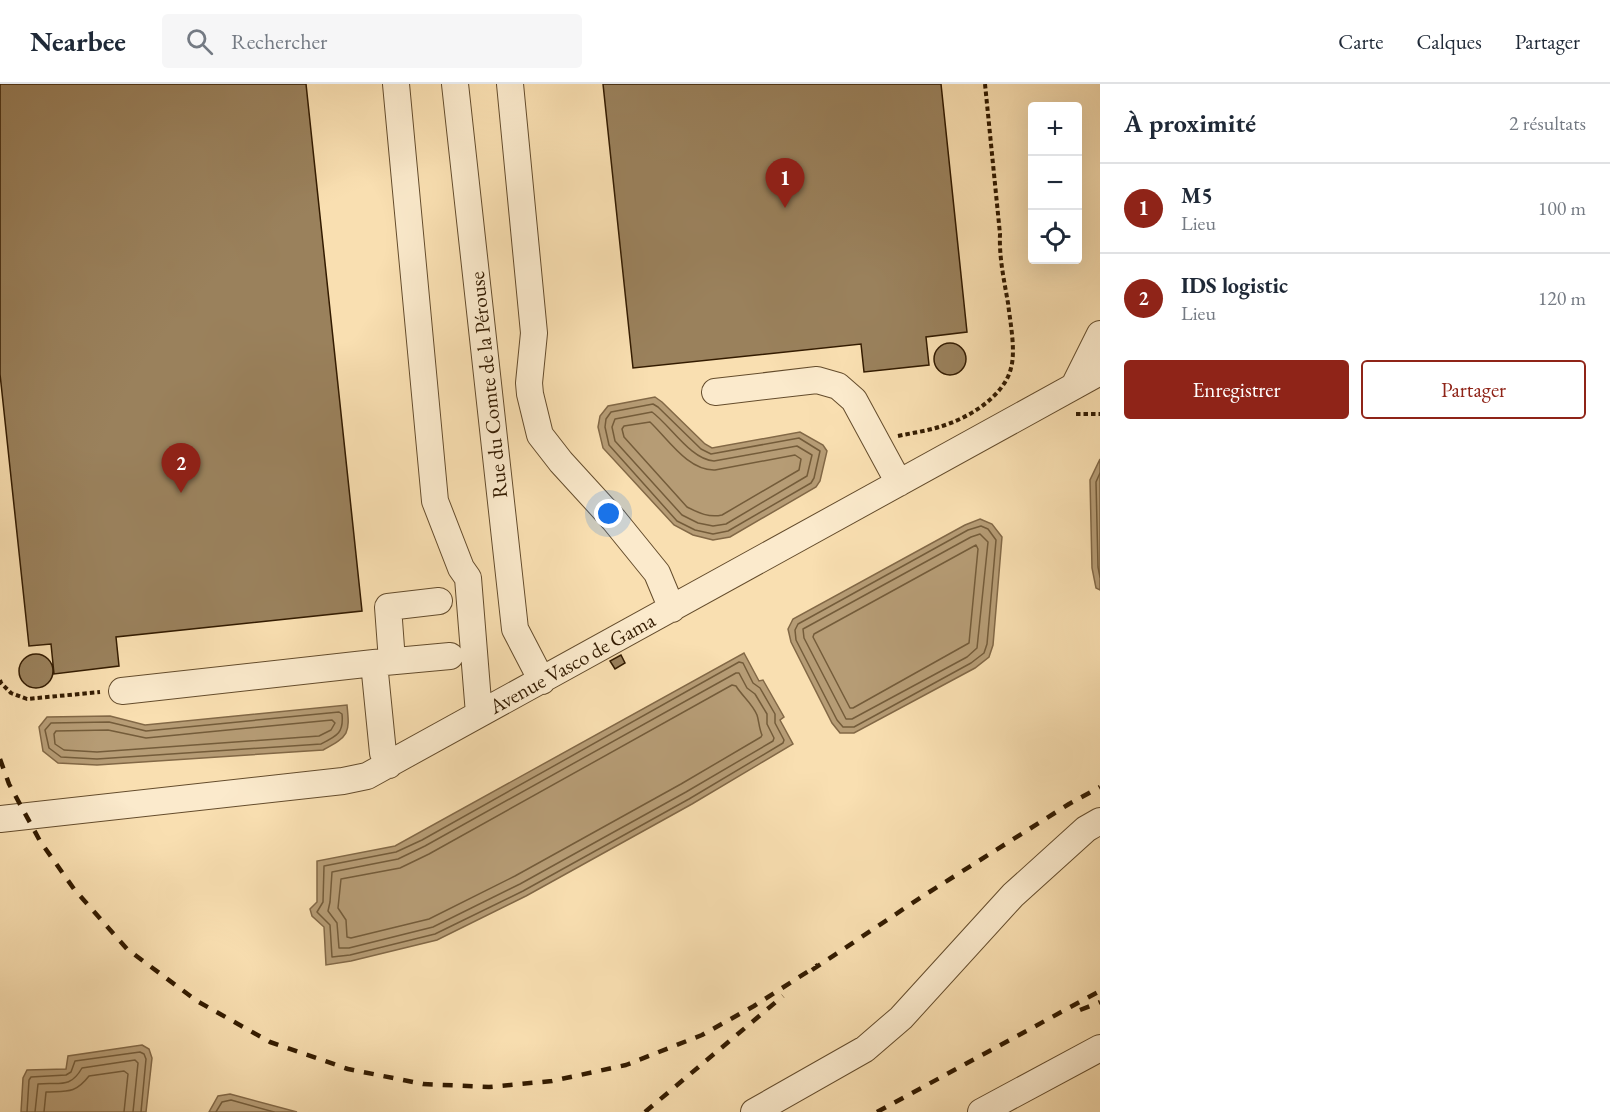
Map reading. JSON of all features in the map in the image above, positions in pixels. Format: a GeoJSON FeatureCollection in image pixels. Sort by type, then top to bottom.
{"type":"FeatureCollection","features":[{"type":"Feature","properties":{"kind":"street"},"geometry":{"type":"LineString","coordinates":[[396,84],[435,501],[461,568],[468,578],[479,714]]}},
{"type":"Feature","properties":{"kind":"street","name":"Rue du Comte de la Pérouse"},"geometry":{"type":"LineString","coordinates":[[455,84],[515,629],[542,681]]}},
{"type":"Feature","properties":{"kind":"street"},"geometry":{"type":"LineString","coordinates":[[510,84],[534,333],[529,383],[540,435],[657,573],[672,609]]}},
{"type":"Feature","properties":{"kind":"street"},"geometry":{"type":"LineString","coordinates":[[1074,386],[1100,334]]}},
{"type":"Feature","properties":{"kind":"street","name":"Avenue Vasco de Gama"},"geometry":{"type":"LineString","coordinates":[[0,819],[344,781],[367,776],[1100,372]]}},
{"type":"Feature","properties":{"kind":"street"},"geometry":{"type":"LineString","coordinates":[[715,392],[817,380],[838,386],[854,400],[899,483]]}},
{"type":"Feature","properties":{"kind":"street"},"geometry":{"type":"LineString","coordinates":[[389,765],[383,753],[383,662],[388,606],[438,601]]}},
{"type":"Feature","properties":{"kind":"street"},"geometry":{"type":"LineString","coordinates":[[122,691],[450,656]]}},
{"type":"Feature","properties":{"kind":"street"},"geometry":{"type":"LineString","coordinates":[[754,1112],[866,1049],[901,1018],[1013,895],[1086,829],[1100,821]]}},
{"type":"Feature","properties":{"kind":"street"},"geometry":{"type":"LineString","coordinates":[[981,1112],[1100,1048]]}},
{"type":"Feature","properties":{"kind":"path"},"geometry":{"type":"LineString","coordinates":[[877,442],[940,427],[970,414],[998,393],[1006,382],[1012,365],[1011,329],[999,248],[999,223],[985,84]]}},
{"type":"Feature","properties":{"kind":"path"},"geometry":{"type":"LineString","coordinates":[[0,680],[11,693],[27,699],[122,691]]}},
{"type":"Feature","properties":{"kind":"water"},"geometry":{"type":"Polygon","coordinates":[[[655,397],[712,448],[800,432],[823,445],[827,451],[820,481],[816,487],[730,537],[713,540],[693,535],[674,525],[603,448],[598,427],[600,416],[608,406],[655,397]]]}},
{"type":"Feature","properties":{"kind":"water"},"geometry":{"type":"Polygon","coordinates":[[[1100,459],[1100,590],[1096,588],[1092,568],[1090,480],[1100,459]]]}},
{"type":"Feature","properties":{"kind":"water"},"geometry":{"type":"Polygon","coordinates":[[[980,519],[992,524],[1002,537],[993,645],[989,657],[975,668],[854,733],[840,733],[832,723],[791,642],[788,629],[793,619],[980,519]]]}},
{"type":"Feature","properties":{"kind":"water"},"geometry":{"type":"Polygon","coordinates":[[[744,653],[759,681],[763,680],[784,717],[780,720],[793,744],[692,804],[526,896],[437,940],[326,965],[324,927],[312,916],[310,909],[317,902],[317,861],[395,846],[744,653]]]}},
{"type":"Feature","properties":{"kind":"water"},"geometry":{"type":"Polygon","coordinates":[[[347,705],[348,728],[346,733],[323,750],[97,765],[58,763],[43,751],[39,727],[47,717],[110,716],[145,725],[347,705]]]}},
{"type":"Feature","properties":{"kind":"water"},"geometry":{"type":"Polygon","coordinates":[[[142,1045],[149,1049],[152,1058],[146,1112],[21,1112],[23,1078],[27,1070],[66,1069],[68,1056],[142,1045]]]}},
{"type":"Feature","properties":{"kind":"water"},"geometry":{"type":"Polygon","coordinates":[[[230,1094],[297,1112],[209,1112],[218,1096],[230,1094]]]}},
{"type":"Feature","properties":{"kind":"building"},"geometry":{"type":"Polygon","coordinates":[[[0,84],[306,84],[362,611],[116,637],[119,666],[54,674],[51,644],[29,646],[0,374],[0,84]]]}},
{"type":"Feature","properties":{"kind":"building"},"geometry":{"type":"Polygon","coordinates":[[[603,84],[941,84],[967,332],[926,337],[929,365],[864,372],[861,344],[633,368],[603,84]]]}},
{"type":"Feature","properties":{"kind":"building"},"geometry":{"type":"Polygon","coordinates":[[[950,343],[961,348],[966,359],[961,370],[950,375],[939,370],[934,359],[939,348],[950,343]]]}},
{"type":"Feature","properties":{"kind":"building"},"geometry":{"type":"Polygon","coordinates":[[[36,654],[48,659],[53,671],[48,683],[36,688],[24,683],[19,671],[24,659],[36,654]]]}},
{"type":"Feature","properties":{"kind":"building"},"geometry":{"type":"Polygon","coordinates":[[[621,655],[625,663],[615,669],[610,661],[621,655]]]}},
{"type":"Feature","properties":{"kind":"railway"},"geometry":{"type":"LineString","coordinates":[[0,759],[9,784],[40,841],[74,889],[127,949],[197,1001],[270,1042],[348,1069],[423,1084],[489,1087],[552,1081],[626,1065],[702,1035],[754,1006],[818,965]]}},
{"type":"Feature","properties":{"kind":"railway"},"geometry":{"type":"LineString","coordinates":[[812,970],[923,896],[1100,787]]}},
{"type":"Feature","properties":{"kind":"railway"},"geometry":{"type":"LineString","coordinates":[[877,1112],[1100,991]]}},
{"type":"Feature","properties":{"kind":"railway"},"geometry":{"type":"LineString","coordinates":[[645,1112],[783,996]]}},
{"type":"Feature","properties":{"kind":"railway"},"geometry":{"type":"LineString","coordinates":[[1080,1010],[1100,1002]]}},
{"type":"Feature","properties":{"kind":"place","name":"M5"},"geometry":{"type":"Point","coordinates":[785,208]}},
{"type":"Feature","properties":{"kind":"place","name":"IDS logistic"},"geometry":{"type":"Point","coordinates":[181,493]}}]}
